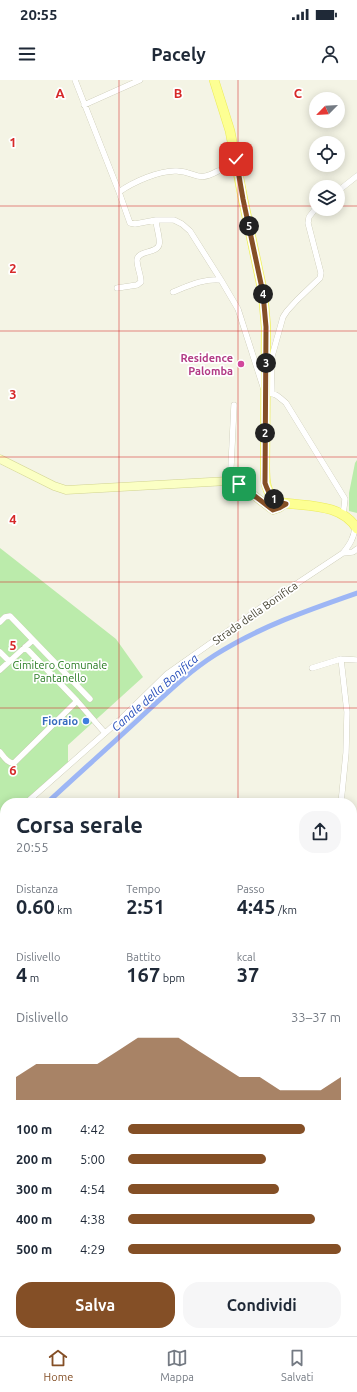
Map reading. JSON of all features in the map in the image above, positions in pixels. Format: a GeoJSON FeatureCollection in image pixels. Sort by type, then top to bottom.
{"type":"FeatureCollection","features":[{"type":"Feature","properties":{"kind":"main road"},"geometry":{"type":"LineString","coordinates":[[214,80],[230,131],[263,293],[266,327],[268,393],[265,483],[271,497],[278,502],[320,507],[332,510],[343,516],[356,528]]}},
{"type":"Feature","properties":{"kind":"main road"},"geometry":{"type":"LineString","coordinates":[[0,459],[54,486],[66,490],[228,481],[239,484],[273,510],[286,504]]}},
{"type":"Feature","properties":{"kind":"street"},"geometry":{"type":"LineString","coordinates":[[75,80],[130,223],[134,224],[156,220],[174,220],[190,231],[238,309],[268,393],[286,403],[345,499],[343,516]]}},
{"type":"Feature","properties":{"kind":"street"},"geometry":{"type":"LineString","coordinates":[[84,105],[140,80]]}},
{"type":"Feature","properties":{"kind":"street"},"geometry":{"type":"LineString","coordinates":[[119,192],[124,188],[158,173],[179,171],[198,177],[206,177],[218,171]]}},
{"type":"Feature","properties":{"kind":"street"},"geometry":{"type":"LineString","coordinates":[[345,185],[357,176]]}},
{"type":"Feature","properties":{"kind":"street"},"geometry":{"type":"LineString","coordinates":[[268,393],[271,360],[284,317],[287,311],[297,300],[320,278],[321,273],[308,223],[310,216]]}},
{"type":"Feature","properties":{"kind":"street"},"geometry":{"type":"LineString","coordinates":[[117,288],[137,285],[140,282],[141,276],[137,260],[139,256],[159,247],[160,243],[156,220]]}},
{"type":"Feature","properties":{"kind":"street"},"geometry":{"type":"LineString","coordinates":[[173,292],[214,279],[221,280]]}},
{"type":"Feature","properties":{"kind":"street"},"geometry":{"type":"LineString","coordinates":[[233,482],[231,467],[234,405]]}},
{"type":"Feature","properties":{"kind":"street"},"geometry":{"type":"LineString","coordinates":[[343,553],[354,543],[356,528]]}},
{"type":"Feature","properties":{"kind":"street"},"geometry":{"type":"LineString","coordinates":[[343,553],[356,551]]}},
{"type":"Feature","properties":{"kind":"street","name":"Strada della Bonifica"},"geometry":{"type":"LineString","coordinates":[[32,798],[105,733],[166,674],[266,604],[343,553]]}},
{"type":"Feature","properties":{"kind":"street"},"geometry":{"type":"LineString","coordinates":[[0,622],[5,617],[10,616],[90,699]]}},
{"type":"Feature","properties":{"kind":"street"},"geometry":{"type":"LineString","coordinates":[[0,670],[33,640]]}},
{"type":"Feature","properties":{"kind":"street"},"geometry":{"type":"LineString","coordinates":[[25,647],[77,701],[105,733]]}},
{"type":"Feature","properties":{"kind":"street"},"geometry":{"type":"LineString","coordinates":[[0,652],[9,661]]}},
{"type":"Feature","properties":{"kind":"street"},"geometry":{"type":"LineString","coordinates":[[312,668],[341,659],[357,660]]}},
{"type":"Feature","properties":{"kind":"street"},"geometry":{"type":"LineString","coordinates":[[341,659],[347,712],[346,753],[342,798]]}},
{"type":"Feature","properties":{"kind":"street"},"geometry":{"type":"LineString","coordinates":[[0,752],[9,762],[14,763],[77,701]]}},
{"type":"Feature","properties":{"kind":"green space"},"geometry":{"type":"Polygon","coordinates":[[[357,460],[357,513],[349,511],[349,493],[355,463],[357,460]]]}},
{"type":"Feature","properties":{"kind":"green space","name":"Cimitero Comunale Pantanello"},"geometry":{"type":"Polygon","coordinates":[[[0,548],[116,639],[143,677],[68,745],[68,763],[28,798],[0,798],[0,548]]]}},
{"type":"Feature","properties":{"kind":"waterway","name":"Canale della Bonifica"},"geometry":{"type":"LineString","coordinates":[[52,798],[186,676],[215,655],[266,628],[357,593]]}},
{"type":"Feature","properties":{"kind":"place","name":"Residence Palomba"},"geometry":{"type":"Point","coordinates":[241,364]}},
{"type":"Feature","properties":{"kind":"place","name":"Fioraio"},"geometry":{"type":"Point","coordinates":[86,721]}},
{"type":"Feature","properties":{"kind":"route"},"geometry":{"type":"LineString","coordinates":[[236,159],[263,293],[266,327],[265,483],[271,497],[278,502],[286,504],[273,510],[239,484]]}}]}
